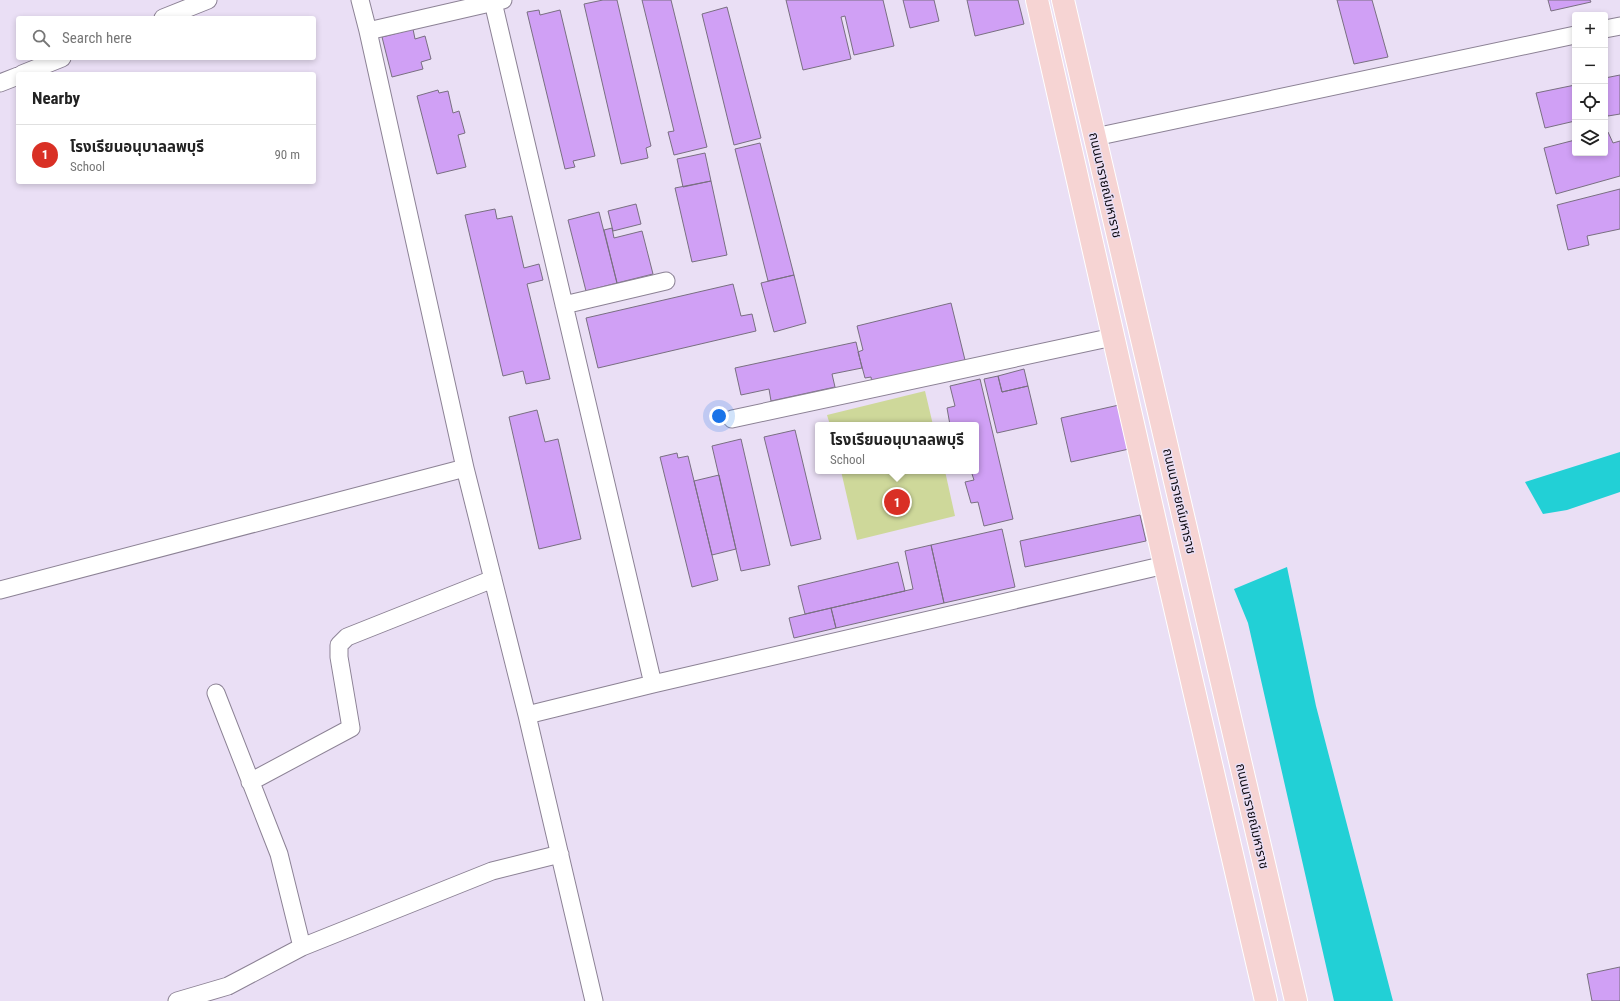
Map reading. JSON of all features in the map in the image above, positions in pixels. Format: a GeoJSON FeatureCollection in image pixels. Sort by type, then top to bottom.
{"type":"FeatureCollection","features":[{"type":"Feature","properties":{"kind":"main road","name":"ถนนนารายณ์มหาราช"},"geometry":{"type":"LineString","coordinates":[[1037,0],[1165,565],[1266,1001]]}},
{"type":"Feature","properties":{"kind":"main road","name":"ถนนนารายณ์มหาราช"},"geometry":{"type":"LineString","coordinates":[[1064,0],[1296,1001]]}},
{"type":"Feature","properties":{"kind":"street"},"geometry":{"type":"LineString","coordinates":[[168,16],[208,0]]}},
{"type":"Feature","properties":{"kind":"street"},"geometry":{"type":"LineString","coordinates":[[360,0],[465,468],[528,716],[594,1001]]}},
{"type":"Feature","properties":{"kind":"street"},"geometry":{"type":"LineString","coordinates":[[368,31],[498,1],[564,305],[653,684]]}},
{"type":"Feature","properties":{"kind":"street"},"geometry":{"type":"LineString","coordinates":[[1608,28],[1620,26]]}},
{"type":"Feature","properties":{"kind":"street"},"geometry":{"type":"LineString","coordinates":[[1095,137],[1572,36]]}},
{"type":"Feature","properties":{"kind":"street"},"geometry":{"type":"LineString","coordinates":[[27,72],[57,60]]}},
{"type":"Feature","properties":{"kind":"street"},"geometry":{"type":"LineString","coordinates":[[0,83],[16,77]]}},
{"type":"Feature","properties":{"kind":"street"},"geometry":{"type":"LineString","coordinates":[[564,305],[666,281]]}},
{"type":"Feature","properties":{"kind":"street"},"geometry":{"type":"LineString","coordinates":[[732,419],[1113,337]]}},
{"type":"Feature","properties":{"kind":"street"},"geometry":{"type":"LineString","coordinates":[[0,590],[465,468]]}},
{"type":"Feature","properties":{"kind":"street"},"geometry":{"type":"LineString","coordinates":[[528,716],[653,684],[1165,565]]}},
{"type":"Feature","properties":{"kind":"street"},"geometry":{"type":"LineString","coordinates":[[250,782],[351,728],[339,656],[339,645],[347,637],[493,579]]}},
{"type":"Feature","properties":{"kind":"street"},"geometry":{"type":"LineString","coordinates":[[216,693],[279,854],[302,947]]}},
{"type":"Feature","properties":{"kind":"street"},"geometry":{"type":"LineString","coordinates":[[177,1001],[228,986],[302,947],[492,871],[560,854]]}},
{"type":"Feature","properties":{"kind":"green space"},"geometry":{"type":"Polygon","coordinates":[[[925,391],[932,422],[829,422],[827,415],[925,391]]]}},
{"type":"Feature","properties":{"kind":"green space"},"geometry":{"type":"Polygon","coordinates":[[[842,474],[946,474],[955,516],[857,540],[842,474]]]}},
{"type":"Feature","properties":{"kind":"water"},"geometry":{"type":"Polygon","coordinates":[[[1620,452],[1620,492],[1567,510],[1543,514],[1525,482],[1620,452]]]}},
{"type":"Feature","properties":{"kind":"water"},"geometry":{"type":"Polygon","coordinates":[[[1287,567],[1316,706],[1393,1001],[1334,1001],[1248,623],[1234,589],[1287,567]]]}},
{"type":"Feature","properties":{"kind":"building"},"geometry":{"type":"Polygon","coordinates":[[[603,0],[617,0],[651,146],[646,148],[648,158],[621,164],[584,4],[603,0]]]}},
{"type":"Feature","properties":{"kind":"building"},"geometry":{"type":"Polygon","coordinates":[[[642,0],[671,0],[707,147],[674,155],[668,132],[674,131],[642,0]]]}},
{"type":"Feature","properties":{"kind":"building"},"geometry":{"type":"Polygon","coordinates":[[[786,0],[883,0],[894,46],[854,55],[845,16],[841,17],[851,59],[803,70],[786,0]]]}},
{"type":"Feature","properties":{"kind":"building"},"geometry":{"type":"Polygon","coordinates":[[[903,0],[934,0],[939,21],[910,28],[903,0]]]}},
{"type":"Feature","properties":{"kind":"building"},"geometry":{"type":"Polygon","coordinates":[[[967,0],[1018,0],[1024,24],[975,36],[967,0]]]}},
{"type":"Feature","properties":{"kind":"building"},"geometry":{"type":"Polygon","coordinates":[[[1337,0],[1372,0],[1388,57],[1354,64],[1337,0]]]}},
{"type":"Feature","properties":{"kind":"building"},"geometry":{"type":"Polygon","coordinates":[[[1548,0],[1590,0],[1591,2],[1551,11],[1548,0]]]}},
{"type":"Feature","properties":{"kind":"building"},"geometry":{"type":"Polygon","coordinates":[[[727,7],[761,138],[734,145],[702,14],[727,7]]]}},
{"type":"Feature","properties":{"kind":"building"},"geometry":{"type":"Polygon","coordinates":[[[539,10],[540,15],[560,10],[595,156],[573,161],[575,167],[565,169],[527,12],[539,10]]]}},
{"type":"Feature","properties":{"kind":"building"},"geometry":{"type":"Polygon","coordinates":[[[413,29],[415,39],[425,36],[431,59],[421,62],[423,69],[392,77],[382,37],[413,29]]]}},
{"type":"Feature","properties":{"kind":"building"},"geometry":{"type":"Polygon","coordinates":[[[1620,75],[1620,114],[1608,116],[1608,84],[1608,77],[1620,75]]]}},
{"type":"Feature","properties":{"kind":"building"},"geometry":{"type":"Polygon","coordinates":[[[1572,86],[1572,122],[1545,128],[1536,93],[1572,86]]]}},
{"type":"Feature","properties":{"kind":"building"},"geometry":{"type":"Polygon","coordinates":[[[438,90],[439,93],[448,91],[453,113],[459,111],[465,133],[458,135],[466,167],[437,174],[417,96],[438,90]]]}},
{"type":"Feature","properties":{"kind":"building"},"geometry":{"type":"Polygon","coordinates":[[[1608,132],[1613,143],[1620,141],[1620,176],[1556,194],[1544,148],[1572,141],[1572,156],[1608,156],[1608,132]]]}},
{"type":"Feature","properties":{"kind":"building"},"geometry":{"type":"Polygon","coordinates":[[[760,143],[794,275],[768,281],[735,149],[760,143]]]}},
{"type":"Feature","properties":{"kind":"building"},"geometry":{"type":"Polygon","coordinates":[[[705,153],[711,181],[683,187],[677,159],[705,153]]]}},
{"type":"Feature","properties":{"kind":"building"},"geometry":{"type":"Polygon","coordinates":[[[711,181],[727,255],[692,262],[675,188],[711,181]]]}},
{"type":"Feature","properties":{"kind":"building"},"geometry":{"type":"Polygon","coordinates":[[[1620,189],[1620,229],[1587,236],[1589,245],[1568,250],[1557,205],[1620,189]]]}},
{"type":"Feature","properties":{"kind":"building"},"geometry":{"type":"Polygon","coordinates":[[[636,204],[641,224],[613,231],[608,211],[636,204]]]}},
{"type":"Feature","properties":{"kind":"building"},"geometry":{"type":"Polygon","coordinates":[[[495,209],[497,219],[512,216],[524,268],[539,264],[543,280],[527,284],[550,379],[526,384],[523,371],[503,376],[465,215],[495,209]]]}},
{"type":"Feature","properties":{"kind":"building"},"geometry":{"type":"Polygon","coordinates":[[[599,212],[617,283],[586,291],[568,220],[599,212]]]}},
{"type":"Feature","properties":{"kind":"building"},"geometry":{"type":"Polygon","coordinates":[[[612,228],[614,238],[642,231],[653,274],[617,283],[604,230],[612,228]]]}},
{"type":"Feature","properties":{"kind":"building"},"geometry":{"type":"Polygon","coordinates":[[[794,275],[806,323],[774,332],[761,283],[794,275]]]}},
{"type":"Feature","properties":{"kind":"building"},"geometry":{"type":"Polygon","coordinates":[[[733,284],[741,316],[752,314],[756,331],[598,368],[586,318],[733,284]]]}},
{"type":"Feature","properties":{"kind":"building"},"geometry":{"type":"Polygon","coordinates":[[[951,303],[965,360],[872,383],[871,377],[865,378],[858,352],[863,350],[857,326],[951,303]]]}},
{"type":"Feature","properties":{"kind":"building"},"geometry":{"type":"Polygon","coordinates":[[[856,342],[862,368],[832,374],[835,387],[771,401],[769,389],[741,395],[735,368],[856,342]]]}},
{"type":"Feature","properties":{"kind":"building"},"geometry":{"type":"Polygon","coordinates":[[[1024,369],[1028,386],[1002,392],[998,376],[1024,369]]]}},
{"type":"Feature","properties":{"kind":"building"},"geometry":{"type":"Polygon","coordinates":[[[998,376],[1002,392],[1028,386],[1037,424],[997,433],[984,379],[998,376]]]}},
{"type":"Feature","properties":{"kind":"building"},"geometry":{"type":"Polygon","coordinates":[[[980,379],[1013,519],[984,526],[978,502],[971,503],[965,482],[974,480],[972,474],[979,474],[979,422],[949,422],[947,408],[955,406],[950,386],[980,379]]]}},
{"type":"Feature","properties":{"kind":"building"},"geometry":{"type":"Polygon","coordinates":[[[1119,405],[1129,449],[1071,462],[1061,418],[1119,405]]]}},
{"type":"Feature","properties":{"kind":"building"},"geometry":{"type":"Polygon","coordinates":[[[537,410],[545,442],[558,439],[581,539],[539,549],[509,417],[537,410]]]}},
{"type":"Feature","properties":{"kind":"building"},"geometry":{"type":"Polygon","coordinates":[[[795,430],[821,539],[791,546],[764,437],[795,430]]]}},
{"type":"Feature","properties":{"kind":"building"},"geometry":{"type":"Polygon","coordinates":[[[741,439],[770,565],[741,571],[712,446],[741,439]]]}},
{"type":"Feature","properties":{"kind":"building"},"geometry":{"type":"Polygon","coordinates":[[[677,453],[678,458],[688,456],[718,580],[692,587],[660,457],[677,453]]]}},
{"type":"Feature","properties":{"kind":"building"},"geometry":{"type":"Polygon","coordinates":[[[719,475],[736,549],[712,555],[694,481],[719,475]]]}},
{"type":"Feature","properties":{"kind":"building"},"geometry":{"type":"Polygon","coordinates":[[[1140,515],[1146,541],[1025,567],[1020,541],[1140,515]]]}},
{"type":"Feature","properties":{"kind":"building"},"geometry":{"type":"Polygon","coordinates":[[[1002,529],[1015,587],[944,603],[931,545],[1002,529]]]}},
{"type":"Feature","properties":{"kind":"building"},"geometry":{"type":"Polygon","coordinates":[[[931,545],[944,603],[836,628],[831,608],[913,589],[905,551],[931,545]]]}},
{"type":"Feature","properties":{"kind":"building"},"geometry":{"type":"Polygon","coordinates":[[[898,562],[905,591],[805,614],[798,586],[898,562]]]}},
{"type":"Feature","properties":{"kind":"building"},"geometry":{"type":"Polygon","coordinates":[[[831,608],[836,628],[794,638],[789,618],[831,608]]]}},
{"type":"Feature","properties":{"kind":"building"},"geometry":{"type":"Polygon","coordinates":[[[1620,967],[1620,1001],[1592,1001],[1587,974],[1620,967]]]}},
{"type":"Feature","properties":{"kind":"place","name":"โรงเรียนอนุบาลลพบุรี"},"geometry":{"type":"Point","coordinates":[897,502]}}]}
